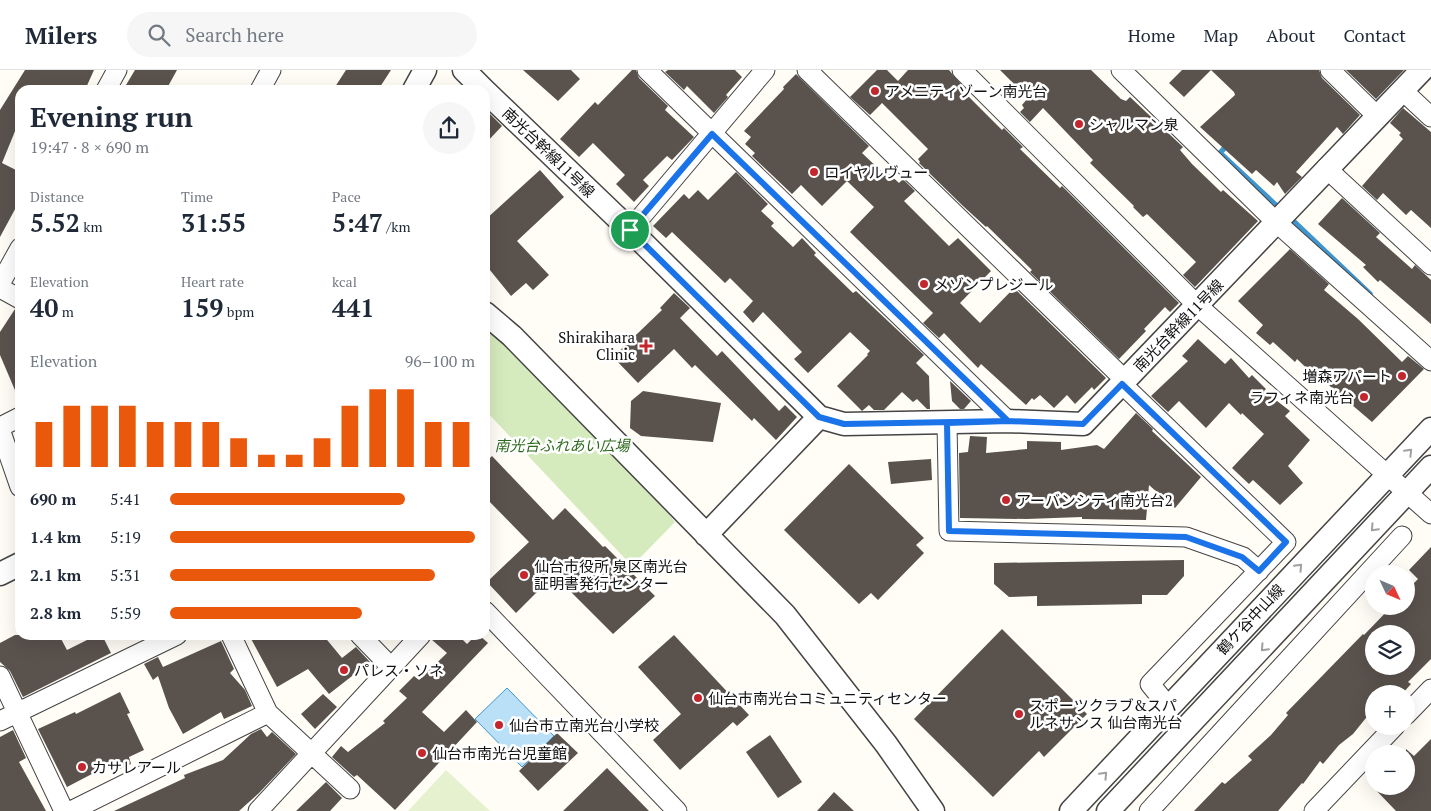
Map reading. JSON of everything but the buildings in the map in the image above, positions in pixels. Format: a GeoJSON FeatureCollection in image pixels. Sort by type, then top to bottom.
{"type":"FeatureCollection","features":[{"type":"Feature","properties":{"kind":"street"},"geometry":{"type":"LineString","coordinates":[[109,85],[117,70]]}},
{"type":"Feature","properties":{"kind":"street"},"geometry":{"type":"LineString","coordinates":[[263,85],[271,70]]}},
{"type":"Feature","properties":{"kind":"street"},"geometry":{"type":"LineString","coordinates":[[417,85],[425,70]]}},
{"type":"Feature","properties":{"kind":"street","name":"南光台幹線11号線"},"geometry":{"type":"LineString","coordinates":[[464,70],[480,85]]}},
{"type":"Feature","properties":{"kind":"street"},"geometry":{"type":"LineString","coordinates":[[647,70],[1008,421]]}},
{"type":"Feature","properties":{"kind":"street"},"geometry":{"type":"LineString","coordinates":[[630,230],[764,70]]}},
{"type":"Feature","properties":{"kind":"street"},"geometry":{"type":"LineString","coordinates":[[807,70],[1286,542],[1150,684],[1168,706]]}},
{"type":"Feature","properties":{"kind":"street"},"geometry":{"type":"LineString","coordinates":[[962,70],[1198,306],[1431,514]]}},
{"type":"Feature","properties":{"kind":"street"},"geometry":{"type":"LineString","coordinates":[[1121,70],[1282,216],[1431,361]]}},
{"type":"Feature","properties":{"kind":"street"},"geometry":{"type":"LineString","coordinates":[[1330,70],[1377,116]]}},
{"type":"Feature","properties":{"kind":"street","name":"南光台幹線11号線"},"geometry":{"type":"LineString","coordinates":[[490,95],[819,417],[844,424],[1008,421],[1083,424],[1198,306],[1326,168],[1422,70]]}},
{"type":"Feature","properties":{"kind":"street"},"geometry":{"type":"LineString","coordinates":[[1402,90],[1431,117]]}},
{"type":"Feature","properties":{"kind":"street"},"geometry":{"type":"LineString","coordinates":[[1326,168],[1431,265]]}},
{"type":"Feature","properties":{"kind":"street"},"geometry":{"type":"LineString","coordinates":[[15,258],[0,286],[15,296]]}},
{"type":"Feature","properties":{"kind":"street"},"geometry":{"type":"LineString","coordinates":[[490,318],[512,336],[785,615],[886,744],[933,811]]}},
{"type":"Feature","properties":{"kind":"street"},"geometry":{"type":"LineString","coordinates":[[706,535],[819,417]]}},
{"type":"Feature","properties":{"kind":"street"},"geometry":{"type":"LineString","coordinates":[[15,420],[0,428],[15,472]]}},
{"type":"Feature","properties":{"kind":"street"},"geometry":{"type":"LineString","coordinates":[[947,423],[949,531],[1186,537],[1242,557],[1259,571]]}},
{"type":"Feature","properties":{"kind":"street","name":"鶴ケ谷中山線"},"geometry":{"type":"LineString","coordinates":[[1071,811],[1431,429]]}},
{"type":"Feature","properties":{"kind":"street"},"geometry":{"type":"LineString","coordinates":[[1108,811],[1431,468]]}},
{"type":"Feature","properties":{"kind":"street"},"geometry":{"type":"LineString","coordinates":[[1155,809],[1402,536]]}},
{"type":"Feature","properties":{"kind":"street"},"geometry":{"type":"LineString","coordinates":[[0,574],[15,566]]}},
{"type":"Feature","properties":{"kind":"street"},"geometry":{"type":"LineString","coordinates":[[490,616],[677,811]]}},
{"type":"Feature","properties":{"kind":"street"},"geometry":{"type":"LineString","coordinates":[[0,721],[167,640]]}},
{"type":"Feature","properties":{"kind":"street"},"geometry":{"type":"LineString","coordinates":[[233,640],[268,713],[350,789]]}},
{"type":"Feature","properties":{"kind":"street"},"geometry":{"type":"LineString","coordinates":[[365,640],[391,667]]}},
{"type":"Feature","properties":{"kind":"street"},"geometry":{"type":"LineString","coordinates":[[258,811],[415,640]]}},
{"type":"Feature","properties":{"kind":"street"},"geometry":{"type":"LineString","coordinates":[[0,676],[19,712],[64,811]]}},
{"type":"Feature","properties":{"kind":"street"},"geometry":{"type":"LineString","coordinates":[[1415,706],[1431,689]]}},
{"type":"Feature","properties":{"kind":"street"},"geometry":{"type":"LineString","coordinates":[[71,811],[268,713]]}},
{"type":"Feature","properties":{"kind":"street"},"geometry":{"type":"LineString","coordinates":[[1314,811],[1386,735]]}},
{"type":"Feature","properties":{"kind":"green space","name":"南光台ふれあい広場"},"geometry":{"type":"Polygon","coordinates":[[[490,329],[660,503],[675,522],[632,566],[490,415],[490,329]]]}},
{"type":"Feature","properties":{"kind":"green space"},"geometry":{"type":"Polygon","coordinates":[[[446,770],[490,811],[408,811],[446,770]]]}},
{"type":"Feature","properties":{"kind":"water"},"geometry":{"type":"Polygon","coordinates":[[[507,688],[554,736],[522,767],[475,719],[507,688]]]}},
{"type":"Feature","properties":{"kind":"waterway"},"geometry":{"type":"LineString","coordinates":[[1228,144],[1220,153],[1281,210]]}},
{"type":"Feature","properties":{"kind":"waterway"},"geometry":{"type":"LineString","coordinates":[[1288,216],[1370,294]]}},
{"type":"Feature","properties":{"kind":"place","name":"アメニティゾーン南光台"},"geometry":{"type":"Point","coordinates":[875,91]}},
{"type":"Feature","properties":{"kind":"place","name":"シャルマン泉"},"geometry":{"type":"Point","coordinates":[1079,124]}},
{"type":"Feature","properties":{"kind":"place","name":"ロイヤルヴュー"},"geometry":{"type":"Point","coordinates":[814,172]}},
{"type":"Feature","properties":{"kind":"place","name":"メゾンプレジール"},"geometry":{"type":"Point","coordinates":[924,284]}},
{"type":"Feature","properties":{"kind":"place","name":"Shirakihara Clinic"},"geometry":{"type":"Point","coordinates":[646,346]}},
{"type":"Feature","properties":{"kind":"place","name":"増森アパート"},"geometry":{"type":"Point","coordinates":[1402,376]}},
{"type":"Feature","properties":{"kind":"place","name":"ラフィネ南光台"},"geometry":{"type":"Point","coordinates":[1364,397]}},
{"type":"Feature","properties":{"kind":"place","name":"アーバンシティ南光台2"},"geometry":{"type":"Point","coordinates":[1006,500]}},
{"type":"Feature","properties":{"kind":"place","name":"仙台市役所 泉区南光台 証明書発行センター"},"geometry":{"type":"Point","coordinates":[524,575]}},
{"type":"Feature","properties":{"kind":"place","name":"パレス・ソネ"},"geometry":{"type":"Point","coordinates":[344,670]}},
{"type":"Feature","properties":{"kind":"place","name":"仙台市南光台コミュニティセンター"},"geometry":{"type":"Point","coordinates":[698,698]}},
{"type":"Feature","properties":{"kind":"place","name":"スポーツクラブ&スパ ルネサンス 仙台南光台"},"geometry":{"type":"Point","coordinates":[1019,714]}},
{"type":"Feature","properties":{"kind":"place","name":"仙台市立南光台小学校"},"geometry":{"type":"Point","coordinates":[499,725]}},
{"type":"Feature","properties":{"kind":"place","name":"仙台市南光台児童館"},"geometry":{"type":"Point","coordinates":[422,753]}},
{"type":"Feature","properties":{"kind":"place","name":"カサレアール"},"geometry":{"type":"Point","coordinates":[82,767]}},
{"type":"Feature","properties":{"kind":"route"},"geometry":{"type":"LineString","coordinates":[[630,230],[712,134],[1008,421],[947,423],[949,531],[1186,537],[1242,557],[1259,571],[1286,542],[1122,384],[1083,424],[1008,421],[844,424],[819,417],[630,230]]}}]}
